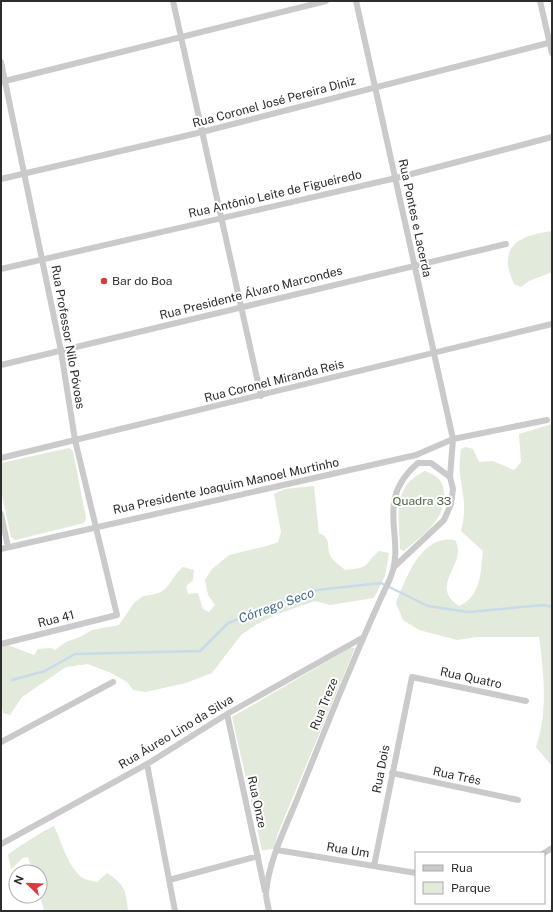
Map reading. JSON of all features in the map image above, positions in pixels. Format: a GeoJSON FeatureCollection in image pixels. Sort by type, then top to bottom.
{"type":"FeatureCollection","features":[{"type":"Feature","properties":{"kind":"street"},"geometry":{"type":"LineString","coordinates":[[173,1],[261,396]]}},
{"type":"Feature","properties":{"kind":"street"},"geometry":{"type":"LineString","coordinates":[[3,81],[326,1]]}},
{"type":"Feature","properties":{"kind":"street","name":"Rua Pontes e Lacerda"},"geometry":{"type":"LineString","coordinates":[[356,1],[453,439]]}},
{"type":"Feature","properties":{"kind":"street"},"geometry":{"type":"LineString","coordinates":[[540,1],[551,42],[552,53]]}},
{"type":"Feature","properties":{"kind":"street","name":"Rua Coronel José Pereira Diniz"},"geometry":{"type":"LineString","coordinates":[[1,179],[202,132],[551,42]]}},
{"type":"Feature","properties":{"kind":"street","name":"Rua Professor Nilo Póvoas"},"geometry":{"type":"LineString","coordinates":[[1,62],[3,81],[61,351],[75,440],[117,615]]}},
{"type":"Feature","properties":{"kind":"street","name":"Rua Antônio Leite de Figueiredo"},"geometry":{"type":"LineString","coordinates":[[1,269],[396,178],[552,137]]}},
{"type":"Feature","properties":{"kind":"street","name":"Rua Presidente Álvaro Marcondes"},"geometry":{"type":"LineString","coordinates":[[1,365],[241,306],[506,244]]}},
{"type":"Feature","properties":{"kind":"street","name":"Rua Coronel Miranda Reis"},"geometry":{"type":"LineString","coordinates":[[1,458],[552,324]]}},
{"type":"Feature","properties":{"kind":"street","name":"Rua Presidente Joaquim Manoel Murtinho"},"geometry":{"type":"LineString","coordinates":[[1,549],[96,526],[416,455],[453,439],[547,420]]}},
{"type":"Feature","properties":{"kind":"street","name":"Rua Treze"},"geometry":{"type":"LineString","coordinates":[[266,895],[277,850],[362,638],[393,570],[444,520],[451,504],[453,489],[450,477],[453,439]]}},
{"type":"Feature","properties":{"kind":"street"},"geometry":{"type":"LineString","coordinates":[[416,455],[418,463],[431,463],[450,477]]}},
{"type":"Feature","properties":{"kind":"street","name":"Rua Treze"},"geometry":{"type":"LineString","coordinates":[[393,570],[393,503],[396,488],[408,472],[418,463]]}},
{"type":"Feature","properties":{"kind":"street"},"geometry":{"type":"LineString","coordinates":[[1,514],[8,547]]}},
{"type":"Feature","properties":{"kind":"street","name":"Rua 41"},"geometry":{"type":"LineString","coordinates":[[1,644],[117,615]]}},
{"type":"Feature","properties":{"kind":"street","name":"Rua Áureo Lino da Silva"},"geometry":{"type":"LineString","coordinates":[[1,844],[146,764],[227,714],[362,638]]}},
{"type":"Feature","properties":{"kind":"street","name":"Rua Quatro"},"geometry":{"type":"LineString","coordinates":[[412,677],[526,701]]}},
{"type":"Feature","properties":{"kind":"street","name":"Rua Dois"},"geometry":{"type":"LineString","coordinates":[[374,866],[412,677]]}},
{"type":"Feature","properties":{"kind":"street"},"geometry":{"type":"LineString","coordinates":[[1,742],[113,682]]}},
{"type":"Feature","properties":{"kind":"street","name":"Rua Onze"},"geometry":{"type":"LineString","coordinates":[[227,714],[269,911]]}},
{"type":"Feature","properties":{"kind":"street"},"geometry":{"type":"LineString","coordinates":[[146,764],[175,911]]}},
{"type":"Feature","properties":{"kind":"street","name":"Rua Três"},"geometry":{"type":"LineString","coordinates":[[392,773],[518,800]]}},
{"type":"Feature","properties":{"kind":"street","name":"Rua Um"},"geometry":{"type":"LineString","coordinates":[[277,850],[415,873]]}},
{"type":"Feature","properties":{"kind":"street"},"geometry":{"type":"LineString","coordinates":[[169,880],[258,856]]}},
{"type":"Feature","properties":{"kind":"green space"},"geometry":{"type":"Polygon","coordinates":[[[552,231],[552,272],[529,281],[521,287],[514,284],[508,266],[508,257],[515,244],[528,236],[552,231]]]}},
{"type":"Feature","properties":{"kind":"green space"},"geometry":{"type":"Polygon","coordinates":[[[552,424],[552,766],[536,747],[540,734],[544,707],[539,637],[477,637],[457,640],[419,630],[403,620],[396,603],[410,570],[416,560],[433,544],[443,540],[455,540],[458,549],[457,557],[447,582],[447,590],[450,598],[459,606],[472,596],[476,590],[482,567],[483,551],[461,531],[464,509],[460,471],[461,449],[466,447],[473,449],[479,462],[493,461],[514,470],[521,462],[519,434],[552,424]]]}},
{"type":"Feature","properties":{"kind":"green space"},"geometry":{"type":"Polygon","coordinates":[[[69,448],[73,451],[86,518],[84,523],[15,540],[11,537],[1,491],[1,463],[69,448]]]}},
{"type":"Feature","properties":{"kind":"green space","name":"Quadra 33"},"geometry":{"type":"Polygon","coordinates":[[[425,471],[439,479],[443,486],[444,495],[441,512],[431,527],[404,551],[400,549],[399,504],[407,485],[414,478],[425,471]]]}},
{"type":"Feature","properties":{"kind":"green space"},"geometry":{"type":"Polygon","coordinates":[[[314,486],[319,533],[326,538],[329,553],[335,562],[345,570],[359,568],[366,565],[379,551],[389,553],[385,576],[374,598],[330,605],[315,601],[278,614],[257,624],[241,635],[212,673],[186,683],[145,692],[133,690],[127,682],[111,673],[88,664],[66,667],[22,697],[10,715],[3,713],[1,700],[1,647],[8,645],[34,655],[38,649],[51,648],[55,650],[66,642],[80,637],[92,630],[119,625],[134,603],[143,596],[159,593],[164,590],[183,567],[194,570],[193,580],[186,586],[188,594],[198,593],[203,609],[209,612],[215,605],[208,595],[205,580],[212,569],[229,555],[278,542],[281,532],[274,494],[285,489],[314,486]]]}},
{"type":"Feature","properties":{"kind":"green space"},"geometry":{"type":"Polygon","coordinates":[[[350,648],[355,648],[278,833],[274,849],[262,850],[232,717],[350,648]]]}},
{"type":"Feature","properties":{"kind":"green space"},"geometry":{"type":"Polygon","coordinates":[[[54,826],[66,855],[78,874],[84,879],[97,882],[107,873],[118,881],[124,889],[128,911],[44,911],[42,904],[48,904],[48,864],[30,864],[28,857],[23,858],[16,864],[10,864],[8,855],[54,826]]]}},
{"type":"Feature","properties":{"kind":"waterway","name":"Córrego Seco"},"geometry":{"type":"LineString","coordinates":[[12,680],[45,671],[75,654],[200,651],[228,623],[317,590],[381,583],[428,606],[468,612],[544,605],[552,607]]}},
{"type":"Feature","properties":{"kind":"place","name":"Bar do Boa"},"geometry":{"type":"Point","coordinates":[104,281]}}]}
